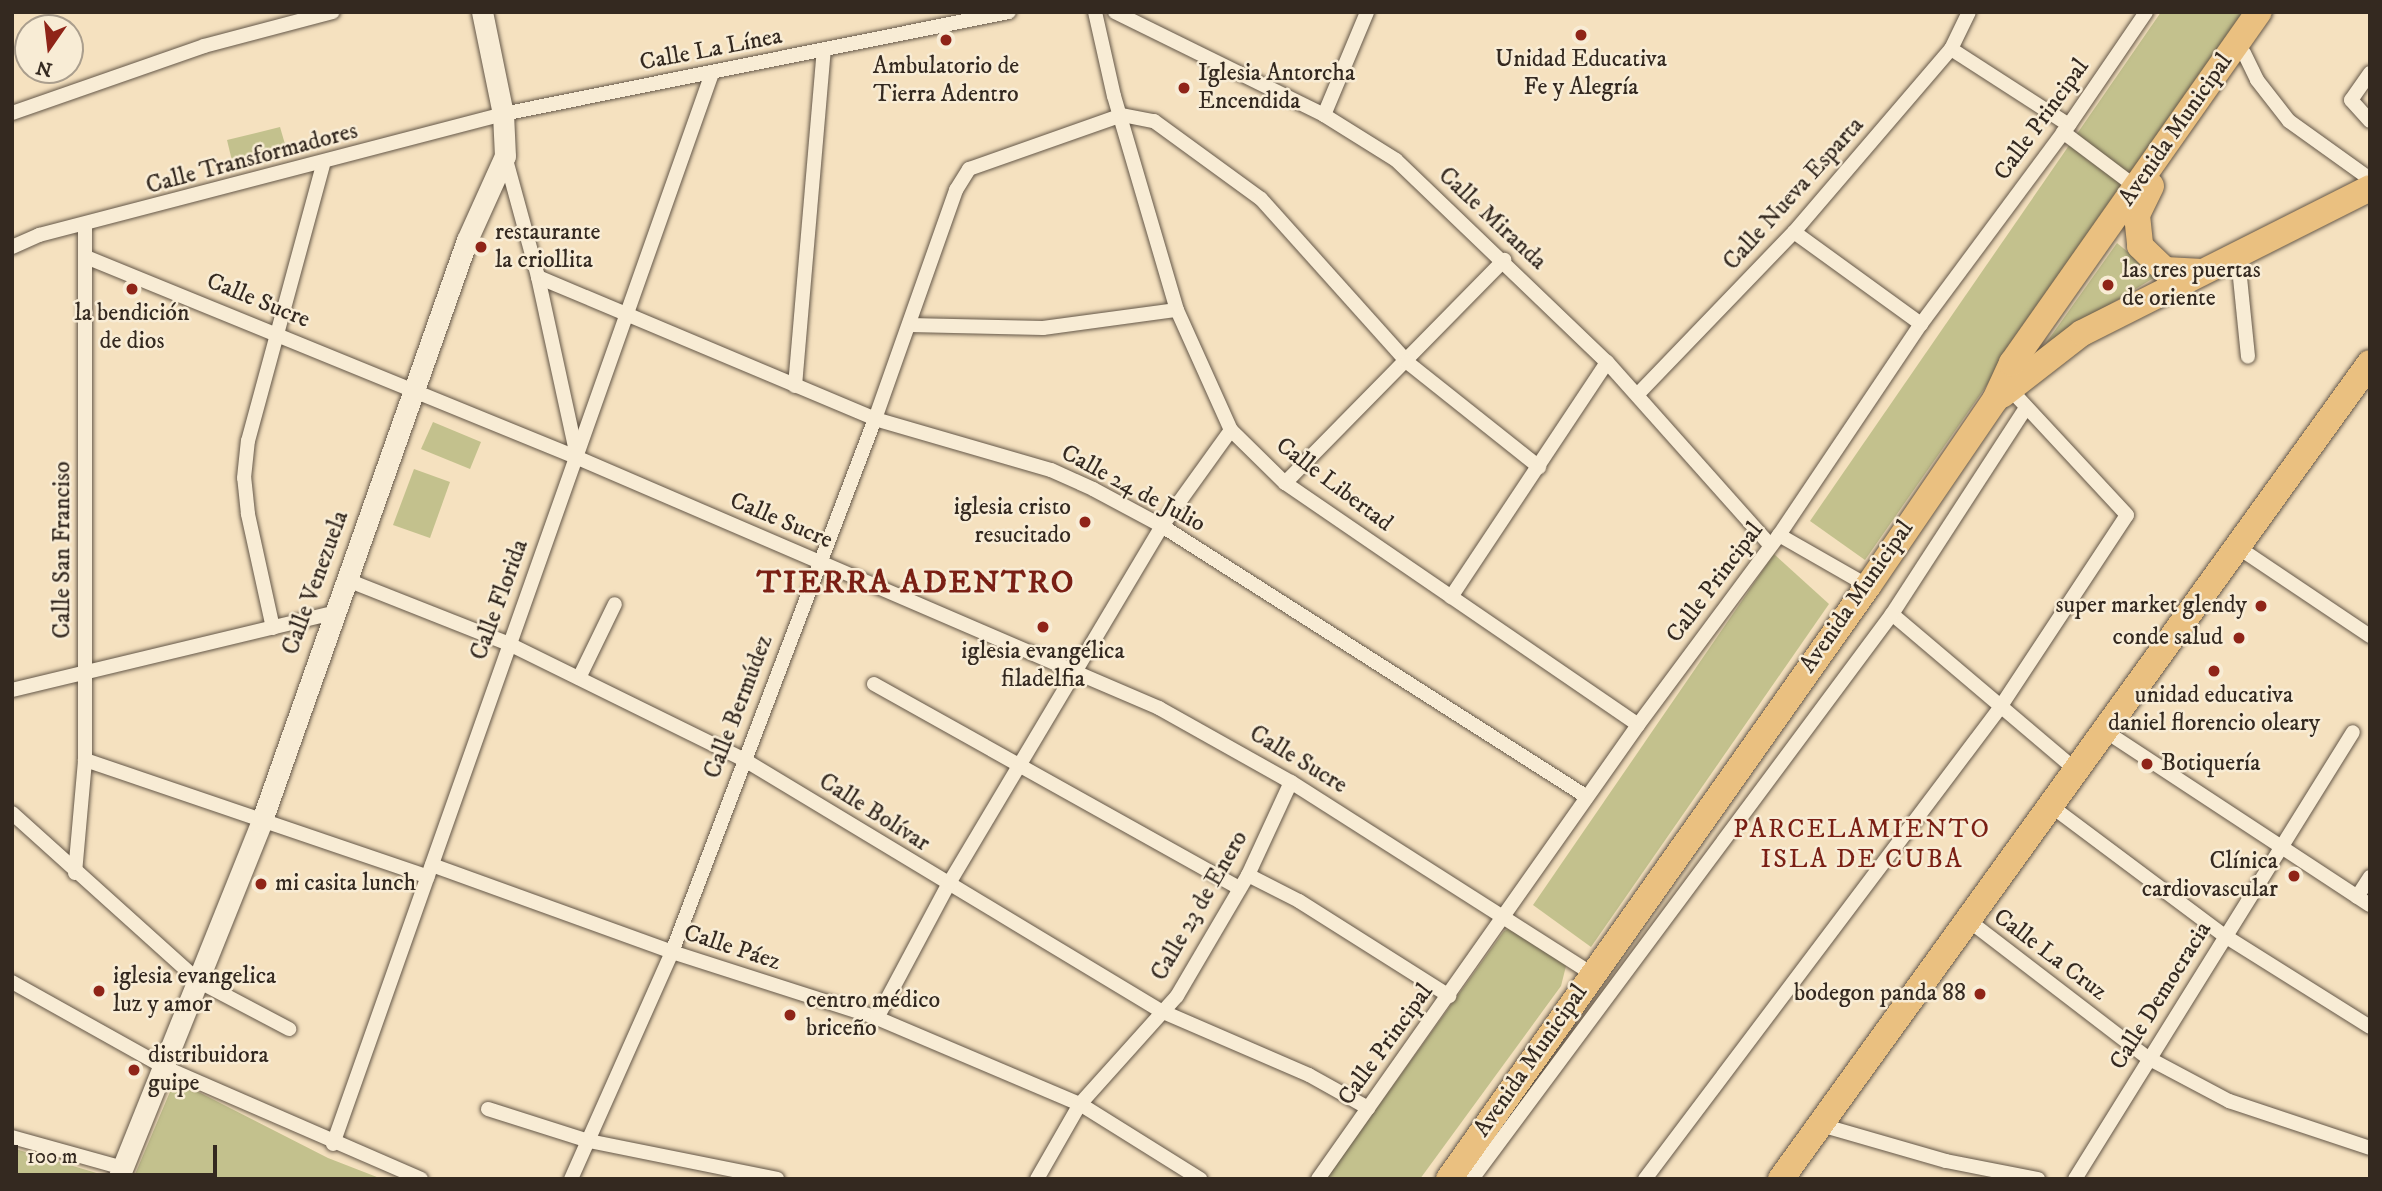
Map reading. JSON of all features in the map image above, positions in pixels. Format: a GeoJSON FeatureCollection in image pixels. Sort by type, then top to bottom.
{"type":"FeatureCollection","features":[{"type":"Feature","properties":{"kind":"highway","name":"Avenida Municipal"},"geometry":{"type":"LineString","coordinates":[[1449,1179],[1868,586],[2010,399],[2012,363],[2259,12]]}},
{"type":"Feature","properties":{"kind":"highway","name":"Avenida Municipal"},"geometry":{"type":"LineString","coordinates":[[2213,267],[2189,274],[2165,270],[2140,246],[2137,215],[2155,178],[2273,12]]}},
{"type":"Feature","properties":{"kind":"highway"},"geometry":{"type":"LineString","coordinates":[[2010,399],[2082,332],[2238,257],[2370,188]]}},
{"type":"Feature","properties":{"kind":"highway"},"geometry":{"type":"LineString","coordinates":[[2310,221],[2338,219],[2370,202]]}},
{"type":"Feature","properties":{"kind":"highway"},"geometry":{"type":"LineString","coordinates":[[1782,1179],[2369,365]]}},
{"type":"Feature","properties":{"kind":"street"},"geometry":{"type":"LineString","coordinates":[[12,113],[204,46],[333,12]]}},
{"type":"Feature","properties":{"kind":"street","name":"Calle Venezuela"},"geometry":{"type":"LineString","coordinates":[[121,1173],[166,1068],[261,823],[467,240],[505,156],[503,114],[482,12]]}},
{"type":"Feature","properties":{"kind":"street","name":"Calle La Línea"},"geometry":{"type":"LineString","coordinates":[[503,114],[1009,12]]}},
{"type":"Feature","properties":{"kind":"street","name":"Calle Libertad"},"geometry":{"type":"LineString","coordinates":[[1095,12],[1177,310],[1231,430],[1285,483],[1638,725]]}},
{"type":"Feature","properties":{"kind":"street","name":"Calle Miranda"},"geometry":{"type":"LineString","coordinates":[[1115,12],[1324,115],[1396,160],[1504,260],[1607,362],[1775,541],[1868,586]]}},
{"type":"Feature","properties":{"kind":"street"},"geometry":{"type":"LineString","coordinates":[[1324,115],[1367,12]]}},
{"type":"Feature","properties":{"kind":"street","name":"Calle Nueva Esparta"},"geometry":{"type":"LineString","coordinates":[[1638,394],[1794,232],[1951,49],[1967,12]]}},
{"type":"Feature","properties":{"kind":"street","name":"Calle Principal"},"geometry":{"type":"LineString","coordinates":[[1318,1179],[1507,915],[1638,725],[1775,541],[1921,324],[2066,129],[2146,12]]}},
{"type":"Feature","properties":{"kind":"street"},"geometry":{"type":"LineString","coordinates":[[1951,49],[2066,129],[2136,187]]}},
{"type":"Feature","properties":{"kind":"street"},"geometry":{"type":"LineString","coordinates":[[795,386],[824,51]]}},
{"type":"Feature","properties":{"kind":"street"},"geometry":{"type":"LineString","coordinates":[[2244,53],[2258,80],[2289,121],[2370,179]]}},
{"type":"Feature","properties":{"kind":"street","name":"Calle Florida"},"geometry":{"type":"LineString","coordinates":[[333,1144],[507,643],[578,458],[626,311],[712,73]]}},
{"type":"Feature","properties":{"kind":"street"},"geometry":{"type":"LineString","coordinates":[[2370,73],[2351,100],[2370,121]]}},
{"type":"Feature","properties":{"kind":"street","name":"Calle Transformadores"},"geometry":{"type":"LineString","coordinates":[[12,247],[40,235],[85,227],[503,114]]}},
{"type":"Feature","properties":{"kind":"street"},"geometry":{"type":"LineString","coordinates":[[1122,115],[1154,121],[1176,133],[1261,199],[1407,362],[1539,467]]}},
{"type":"Feature","properties":{"kind":"street","name":"Calle Bermúdez"},"geometry":{"type":"LineString","coordinates":[[571,1179],[672,953],[817,562],[875,419],[956,190],[969,169],[1122,115]]}},
{"type":"Feature","properties":{"kind":"street"},"geometry":{"type":"LineString","coordinates":[[505,156],[538,277],[578,458]]}},
{"type":"Feature","properties":{"kind":"street"},"geometry":{"type":"LineString","coordinates":[[273,628],[244,478],[248,441],[323,164]]}},
{"type":"Feature","properties":{"kind":"street","name":"Calle San Franciso"},"geometry":{"type":"LineString","coordinates":[[75,873],[85,760],[85,227]]}},
{"type":"Feature","properties":{"kind":"street"},"geometry":{"type":"LineString","coordinates":[[1794,232],[1921,324]]}},
{"type":"Feature","properties":{"kind":"street","name":"Calle Sucre"},"geometry":{"type":"LineString","coordinates":[[86,257],[279,333],[414,392],[578,458],[1159,708],[1291,782],[1507,915],[1592,974]]}},
{"type":"Feature","properties":{"kind":"street"},"geometry":{"type":"LineString","coordinates":[[2238,257],[2248,356]]}},
{"type":"Feature","properties":{"kind":"street"},"geometry":{"type":"LineString","coordinates":[[1285,483],[1407,362],[1504,260]]}},
{"type":"Feature","properties":{"kind":"street","name":"Calle 24 de Julio"},"geometry":{"type":"LineString","coordinates":[[538,277],[626,311],[875,419],[1051,470],[1163,526],[1587,797]]}},
{"type":"Feature","properties":{"kind":"street"},"geometry":{"type":"LineString","coordinates":[[909,325],[1043,328],[1177,310]]}},
{"type":"Feature","properties":{"kind":"street"},"geometry":{"type":"LineString","coordinates":[[1451,597],[1607,362]]}},
{"type":"Feature","properties":{"kind":"street"},"geometry":{"type":"LineString","coordinates":[[1472,1179],[1892,614],[2010,399],[2127,515],[1999,709],[1645,1179]]}},
{"type":"Feature","properties":{"kind":"street"},"geometry":{"type":"LineString","coordinates":[[877,1018],[948,885],[1023,764],[1163,526],[1231,430]]}},
{"type":"Feature","properties":{"kind":"street"},"geometry":{"type":"LineString","coordinates":[[2239,548],[2370,636]]}},
{"type":"Feature","properties":{"kind":"street","name":"Calle Bolívar"},"geometry":{"type":"LineString","coordinates":[[345,579],[507,643],[743,759],[1161,1011],[1309,1075],[1368,1108]]}},
{"type":"Feature","properties":{"kind":"street"},"geometry":{"type":"LineString","coordinates":[[579,678],[615,604]]}},
{"type":"Feature","properties":{"kind":"street"},"geometry":{"type":"LineString","coordinates":[[12,690],[333,613]]}},
{"type":"Feature","properties":{"kind":"street"},"geometry":{"type":"LineString","coordinates":[[1892,614],[1999,709],[2076,770]]}},
{"type":"Feature","properties":{"kind":"street"},"geometry":{"type":"LineString","coordinates":[[874,684],[1023,764],[1240,888]]}},
{"type":"Feature","properties":{"kind":"street"},"geometry":{"type":"LineString","coordinates":[[2105,731],[2364,901],[2370,877]]}},
{"type":"Feature","properties":{"kind":"street","name":"Calle Democracia"},"geometry":{"type":"LineString","coordinates":[[2075,1179],[2353,732]]}},
{"type":"Feature","properties":{"kind":"street","name":"Calle Páez"},"geometry":{"type":"LineString","coordinates":[[85,760],[261,823],[430,871],[672,953],[877,1018],[1080,1104],[1200,1179]]}},
{"type":"Feature","properties":{"kind":"street","name":"Calle 23 de Enero"},"geometry":{"type":"LineString","coordinates":[[1037,1179],[1080,1104],[1177,996],[1248,875],[1291,782]]}},
{"type":"Feature","properties":{"kind":"street"},"geometry":{"type":"LineString","coordinates":[[2051,806],[2225,936],[2370,1027]]}},
{"type":"Feature","properties":{"kind":"street"},"geometry":{"type":"LineString","coordinates":[[12,813],[75,873],[200,982],[289,1029]]}},
{"type":"Feature","properties":{"kind":"street"},"geometry":{"type":"LineString","coordinates":[[1248,875],[1299,901],[1449,996]]}},
{"type":"Feature","properties":{"kind":"street","name":"Calle La Cruz"},"geometry":{"type":"LineString","coordinates":[[1968,920],[2148,1058],[2229,1101],[2370,1148]]}},
{"type":"Feature","properties":{"kind":"street"},"geometry":{"type":"LineString","coordinates":[[12,982],[166,1068],[333,1144],[421,1179]]}},
{"type":"Feature","properties":{"kind":"street"},"geometry":{"type":"LineString","coordinates":[[488,1109],[589,1141],[777,1179]]}},
{"type":"Feature","properties":{"kind":"street"},"geometry":{"type":"LineString","coordinates":[[1821,1125],[1946,1161],[2038,1179]]}},
{"type":"Feature","properties":{"kind":"street"},"geometry":{"type":"LineString","coordinates":[[12,1137],[121,1173]]}},
{"type":"Feature","properties":{"kind":"shaded area"},"geometry":{"type":"Polygon","coordinates":[[[2161,12],[2247,12],[1865,560],[1810,521],[2161,12]]]}},
{"type":"Feature","properties":{"kind":"shaded area"},"geometry":{"type":"Polygon","coordinates":[[[280,127],[287,151],[233,165],[227,140],[280,127]]]}},
{"type":"Feature","properties":{"kind":"shaded area"},"geometry":{"type":"Polygon","coordinates":[[[2117,243],[2157,276],[2046,343],[2117,243]]]}},
{"type":"Feature","properties":{"kind":"shaded area"},"geometry":{"type":"Polygon","coordinates":[[[433,422],[481,442],[470,469],[421,449],[433,422]]]}},
{"type":"Feature","properties":{"kind":"shaded area"},"geometry":{"type":"Polygon","coordinates":[[[414,469],[450,482],[430,538],[393,525],[414,469]]]}},
{"type":"Feature","properties":{"kind":"shaded area"},"geometry":{"type":"Polygon","coordinates":[[[1774,554],[1829,604],[1591,947],[1533,905],[1774,554]]]}},
{"type":"Feature","properties":{"kind":"shaded area"},"geometry":{"type":"Polygon","coordinates":[[[1513,927],[1566,966],[1561,986],[1420,1179],[1326,1179],[1504,931],[1513,927]]]}},
{"type":"Feature","properties":{"kind":"shaded area"},"geometry":{"type":"Polygon","coordinates":[[[175,1080],[328,1158],[382,1179],[133,1179],[175,1080]]]}},
{"type":"Feature","properties":{"kind":"shaded area"},"geometry":{"type":"Polygon","coordinates":[[[12,1148],[100,1174],[98,1179],[12,1179],[12,1148]]]}},
{"type":"Feature","properties":{"kind":"place","name":"Unidad Educativa Fe y Alegría"},"geometry":{"type":"Point","coordinates":[1581,35]}},
{"type":"Feature","properties":{"kind":"place","name":"Ambulatorio de Tierra Adentro"},"geometry":{"type":"Point","coordinates":[946,40]}},
{"type":"Feature","properties":{"kind":"place","name":"Iglesia Antorcha Encendida"},"geometry":{"type":"Point","coordinates":[1184,88]}},
{"type":"Feature","properties":{"kind":"place","name":"restaurante la criollita"},"geometry":{"type":"Point","coordinates":[481,247]}},
{"type":"Feature","properties":{"kind":"place","name":"las tres puertas de oriente"},"geometry":{"type":"Point","coordinates":[2108,285]}},
{"type":"Feature","properties":{"kind":"place","name":"la bendición de dios"},"geometry":{"type":"Point","coordinates":[132,289]}},
{"type":"Feature","properties":{"kind":"place","name":"iglesia cristo resucitado"},"geometry":{"type":"Point","coordinates":[1085,522]}},
{"type":"Feature","properties":{"kind":"place","name":"super market glendy"},"geometry":{"type":"Point","coordinates":[2261,606]}},
{"type":"Feature","properties":{"kind":"place","name":"iglesia evangélica filadelfia"},"geometry":{"type":"Point","coordinates":[1043,627]}},
{"type":"Feature","properties":{"kind":"place","name":"conde salud"},"geometry":{"type":"Point","coordinates":[2239,638]}},
{"type":"Feature","properties":{"kind":"place","name":"unidad educativa daniel florencio oleary"},"geometry":{"type":"Point","coordinates":[2214,671]}},
{"type":"Feature","properties":{"kind":"place","name":"Botiquería"},"geometry":{"type":"Point","coordinates":[2147,764]}},
{"type":"Feature","properties":{"kind":"place","name":"Clínica cardiovascular"},"geometry":{"type":"Point","coordinates":[2294,876]}},
{"type":"Feature","properties":{"kind":"place","name":"mi casita lunch"},"geometry":{"type":"Point","coordinates":[261,884]}},
{"type":"Feature","properties":{"kind":"place","name":"iglesia evangelica luz y amor"},"geometry":{"type":"Point","coordinates":[99,991]}},
{"type":"Feature","properties":{"kind":"place","name":"bodegon panda 88"},"geometry":{"type":"Point","coordinates":[1980,994]}},
{"type":"Feature","properties":{"kind":"place","name":"centro médico briceño"},"geometry":{"type":"Point","coordinates":[790,1015]}},
{"type":"Feature","properties":{"kind":"place","name":"distribuidora guipe"},"geometry":{"type":"Point","coordinates":[134,1070]}},
{"type":"Feature","properties":{"kind":"district","name":"TIERRA ADENTRO"},"geometry":{"type":"Point","coordinates":[916,583]}},
{"type":"Feature","properties":{"kind":"district","name":"PARCELAMIENTO ISLA DE CUBA"},"geometry":{"type":"Point","coordinates":[1862,845]}}]}
